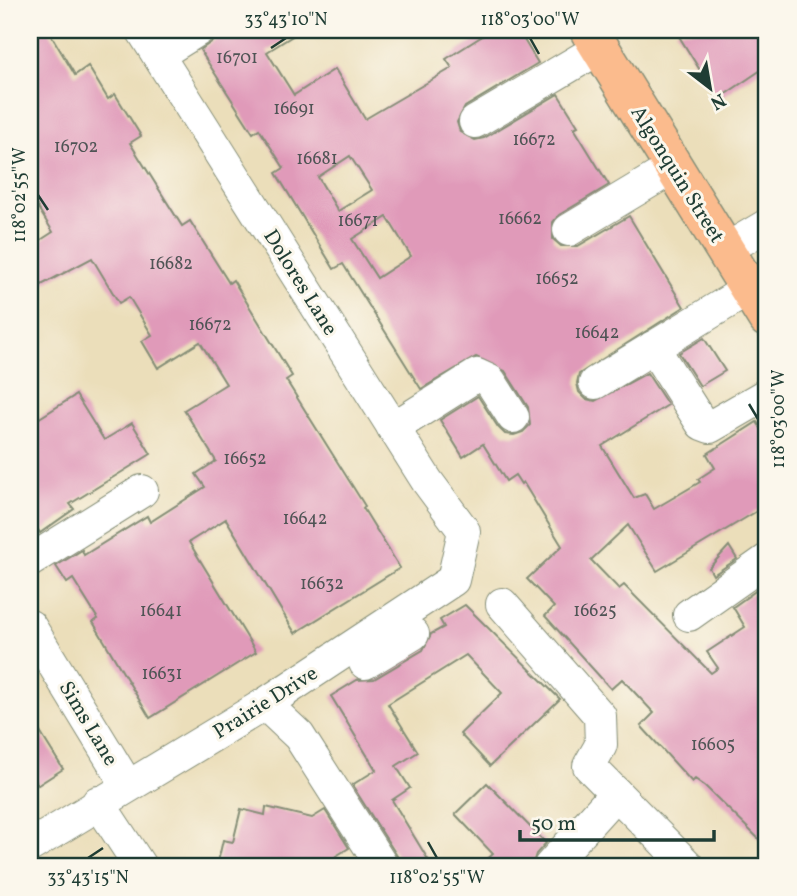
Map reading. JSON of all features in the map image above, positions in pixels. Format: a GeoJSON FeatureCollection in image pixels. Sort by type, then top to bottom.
{"type":"FeatureCollection","features":[{"type":"Feature","properties":{"kind":"main road","name":"Algonquin Street"},"geometry":{"type":"LineString","coordinates":[[595,39],[758,303]]}},
{"type":"Feature","properties":{"kind":"street"},"geometry":{"type":"LineString","coordinates":[[150,43],[198,30]]}},
{"type":"Feature","properties":{"kind":"street"},"geometry":{"type":"LineString","coordinates":[[475,122],[595,39]]}},
{"type":"Feature","properties":{"kind":"street","name":"Dolores Lane"},"geometry":{"type":"LineString","coordinates":[[150,43],[427,481],[464,531]]}},
{"type":"Feature","properties":{"kind":"street"},"geometry":{"type":"LineString","coordinates":[[569,230],[674,167]]}},
{"type":"Feature","properties":{"kind":"street"},"geometry":{"type":"LineString","coordinates":[[725,250],[767,225]]}},
{"type":"Feature","properties":{"kind":"street"},"geometry":{"type":"LineString","coordinates":[[596,383],[653,347],[758,303]]}},
{"type":"Feature","properties":{"kind":"street"},"geometry":{"type":"LineString","coordinates":[[653,347],[702,424],[710,427],[767,394]]}},
{"type":"Feature","properties":{"kind":"street"},"geometry":{"type":"LineString","coordinates":[[393,428],[477,375],[490,381],[513,417]]}},
{"type":"Feature","properties":{"kind":"street"},"geometry":{"type":"LineString","coordinates":[[30,561],[142,491]]}},
{"type":"Feature","properties":{"kind":"street","name":"Prairie Drive"},"geometry":{"type":"LineString","coordinates":[[30,846],[98,802],[265,705],[453,580],[464,531]]}},
{"type":"Feature","properties":{"kind":"street"},"geometry":{"type":"LineString","coordinates":[[689,615],[767,559]]}},
{"type":"Feature","properties":{"kind":"street"},"geometry":{"type":"LineString","coordinates":[[502,604],[600,716],[601,745],[589,766],[688,866]]}},
{"type":"Feature","properties":{"kind":"street"},"geometry":{"type":"LineString","coordinates":[[265,705],[309,696],[413,634]]}},
{"type":"Feature","properties":{"kind":"street","name":"Sims Lane"},"geometry":{"type":"LineString","coordinates":[[32,635],[127,785]]}},
{"type":"Feature","properties":{"kind":"street"},"geometry":{"type":"LineString","coordinates":[[265,705],[299,736],[382,866]]}},
{"type":"Feature","properties":{"kind":"street"},"geometry":{"type":"LineString","coordinates":[[550,866],[615,793]]}},
{"type":"Feature","properties":{"kind":"street"},"geometry":{"type":"LineString","coordinates":[[98,802],[140,866]]}},
{"type":"Feature","properties":{"kind":"building"},"geometry":{"type":"Polygon","coordinates":[[[30,30],[48,30],[75,75],[88,66],[108,99],[115,94],[141,136],[130,143],[182,226],[190,221],[229,283],[233,280],[292,376],[286,380],[365,506],[363,508],[400,568],[295,633],[226,519],[189,542],[256,652],[150,718],[93,622],[98,619],[73,579],[67,583],[56,566],[82,550],[84,555],[147,516],[150,522],[205,487],[196,474],[216,461],[184,410],[226,384],[200,342],[158,368],[142,341],[152,335],[129,297],[119,303],[92,258],[30,291],[30,247],[53,232],[30,195],[30,30]]]}},
{"type":"Feature","properties":{"kind":"building"},"geometry":{"type":"Polygon","coordinates":[[[229,30],[302,30],[267,52],[294,95],[335,69],[365,119],[452,68],[446,59],[492,30],[518,30],[538,63],[465,107],[457,122],[460,132],[475,140],[484,138],[558,94],[578,126],[574,128],[609,185],[559,215],[553,222],[553,239],[561,246],[578,246],[629,216],[684,307],[579,374],[579,392],[586,399],[595,401],[647,373],[668,405],[602,446],[634,498],[645,494],[654,509],[700,482],[698,479],[715,468],[707,454],[757,422],[767,438],[767,505],[657,571],[628,525],[591,560],[619,589],[624,585],[711,673],[718,668],[707,652],[745,627],[733,607],[757,590],[767,606],[767,847],[705,786],[695,779],[692,782],[641,726],[654,713],[622,679],[611,689],[545,616],[554,607],[527,579],[562,546],[523,482],[521,484],[515,475],[506,481],[483,444],[463,457],[440,420],[478,396],[505,434],[523,432],[530,425],[528,407],[505,371],[476,357],[421,389],[343,264],[334,269],[276,173],[284,168],[259,129],[253,133],[200,50],[229,30]],[[350,156],[318,177],[338,211],[372,190],[350,156]],[[387,217],[352,239],[377,278],[411,256],[387,217]]]}},
{"type":"Feature","properties":{"kind":"building"},"geometry":{"type":"Polygon","coordinates":[[[675,30],[767,30],[767,66],[718,99],[675,30]]]}},
{"type":"Feature","properties":{"kind":"building"},"geometry":{"type":"Polygon","coordinates":[[[704,338],[725,371],[700,386],[679,353],[704,338]]]}},
{"type":"Feature","properties":{"kind":"building"},"geometry":{"type":"Polygon","coordinates":[[[76,395],[104,440],[132,423],[151,454],[70,504],[74,509],[40,533],[30,517],[30,424],[76,395]]]}},
{"type":"Feature","properties":{"kind":"building"},"geometry":{"type":"Polygon","coordinates":[[[729,546],[737,559],[713,575],[709,568],[729,546]]]}},
{"type":"Feature","properties":{"kind":"building"},"geometry":{"type":"Polygon","coordinates":[[[465,605],[560,699],[490,766],[460,734],[502,693],[466,655],[388,704],[418,752],[396,766],[410,788],[392,800],[432,866],[400,866],[397,856],[352,785],[376,770],[331,696],[357,680],[374,679],[423,650],[431,634],[444,627],[440,620],[465,605]]]}},
{"type":"Feature","properties":{"kind":"building"},"geometry":{"type":"Polygon","coordinates":[[[30,716],[63,769],[38,785],[30,771],[30,716]]]}},
{"type":"Feature","properties":{"kind":"building"},"geometry":{"type":"Polygon","coordinates":[[[487,783],[546,843],[536,854],[532,866],[480,866],[493,854],[455,814],[487,783]]]}},
{"type":"Feature","properties":{"kind":"building"},"geometry":{"type":"Polygon","coordinates":[[[266,807],[312,818],[325,810],[349,848],[336,856],[344,866],[217,866],[223,840],[233,842],[241,809],[265,815],[266,807]]]}}]}
